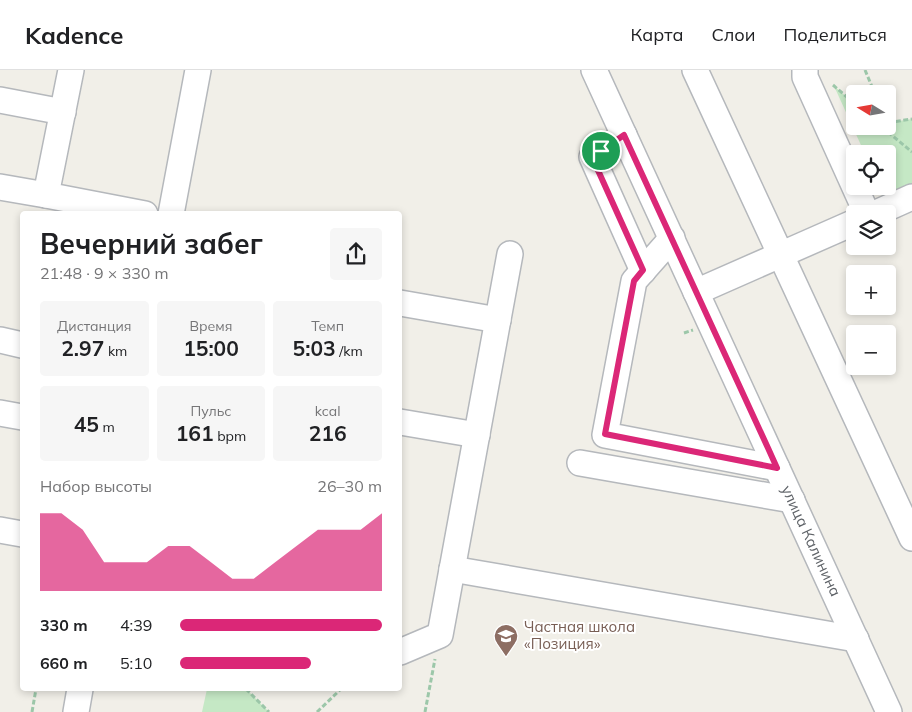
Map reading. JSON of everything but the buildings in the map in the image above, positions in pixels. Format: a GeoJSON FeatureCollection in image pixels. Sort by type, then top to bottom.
{"type":"FeatureCollection","features":[{"type":"Feature","properties":{"kind":"street"},"geometry":{"type":"LineString","coordinates":[[46,195],[71,70]]}},
{"type":"Feature","properties":{"kind":"street"},"geometry":{"type":"LineString","coordinates":[[172,211],[198,70]]}},
{"type":"Feature","properties":{"kind":"street","name":"улица Калинина"},"geometry":{"type":"LineString","coordinates":[[594,70],[889,712]]}},
{"type":"Feature","properties":{"kind":"street"},"geometry":{"type":"LineString","coordinates":[[695,70],[912,538]]}},
{"type":"Feature","properties":{"kind":"street"},"geometry":{"type":"LineString","coordinates":[[806,70],[805,77],[863,205]]}},
{"type":"Feature","properties":{"kind":"street"},"geometry":{"type":"LineString","coordinates":[[0,100],[63,112]]}},
{"type":"Feature","properties":{"kind":"street"},"geometry":{"type":"LineString","coordinates":[[624,135],[592,157],[643,270]]}},
{"type":"Feature","properties":{"kind":"street"},"geometry":{"type":"LineString","coordinates":[[0,187],[129,211]]}},
{"type":"Feature","properties":{"kind":"street"},"geometry":{"type":"LineString","coordinates":[[894,205],[912,197]]}},
{"type":"Feature","properties":{"kind":"street"},"geometry":{"type":"LineString","coordinates":[[696,292],[846,226]]}},
{"type":"Feature","properties":{"kind":"street"},"geometry":{"type":"LineString","coordinates":[[672,238],[634,281],[605,434],[777,468]]}},
{"type":"Feature","properties":{"kind":"street"},"geometry":{"type":"LineString","coordinates":[[402,651],[440,634],[510,254]]}},
{"type":"Feature","properties":{"kind":"street"},"geometry":{"type":"LineString","coordinates":[[402,303],[498,320]]}},
{"type":"Feature","properties":{"kind":"street"},"geometry":{"type":"LineString","coordinates":[[0,340],[20,345]]}},
{"type":"Feature","properties":{"kind":"street"},"geometry":{"type":"LineString","coordinates":[[0,413],[20,417]]}},
{"type":"Feature","properties":{"kind":"street"},"geometry":{"type":"LineString","coordinates":[[402,422],[476,435]]}},
{"type":"Feature","properties":{"kind":"street"},"geometry":{"type":"LineString","coordinates":[[580,463],[792,500]]}},
{"type":"Feature","properties":{"kind":"street"},"geometry":{"type":"LineString","coordinates":[[0,530],[20,534]]}},
{"type":"Feature","properties":{"kind":"street"},"geometry":{"type":"LineString","coordinates":[[452,569],[856,639]]}},
{"type":"Feature","properties":{"kind":"street"},"geometry":{"type":"LineString","coordinates":[[76,712],[80,691]]}},
{"type":"Feature","properties":{"kind":"path"},"geometry":{"type":"LineString","coordinates":[[865,70],[871,85]]}},
{"type":"Feature","properties":{"kind":"path"},"geometry":{"type":"LineString","coordinates":[[896,121],[912,119]]}},
{"type":"Feature","properties":{"kind":"path"},"geometry":{"type":"LineString","coordinates":[[892,135],[912,152]]}},
{"type":"Feature","properties":{"kind":"path"},"geometry":{"type":"LineString","coordinates":[[425,712],[440,634]]}},
{"type":"Feature","properties":{"kind":"path"},"geometry":{"type":"LineString","coordinates":[[32,712],[36,691]]}},
{"type":"Feature","properties":{"kind":"path"},"geometry":{"type":"LineString","coordinates":[[248,691],[269,712]]}},
{"type":"Feature","properties":{"kind":"path"},"geometry":{"type":"LineString","coordinates":[[317,712],[338,691]]}},
{"type":"Feature","properties":{"kind":"green space"},"geometry":{"type":"Polygon","coordinates":[[[834,86],[846,96],[846,112],[834,86]]]}},
{"type":"Feature","properties":{"kind":"green space"},"geometry":{"type":"Polygon","coordinates":[[[912,119],[912,184],[896,191],[896,145],[861,145],[856,135],[896,135],[896,121],[912,119]]]}},
{"type":"Feature","properties":{"kind":"green space"},"geometry":{"type":"Polygon","coordinates":[[[207,691],[248,691],[269,712],[202,712],[207,691]]]}},
{"type":"Feature","properties":{"kind":"place","name":"Частная школа «Позиция»"},"geometry":{"type":"Point","coordinates":[506,657]}},
{"type":"Feature","properties":{"kind":"route"},"geometry":{"type":"LineString","coordinates":[[624,135],[777,468],[605,434],[634,281],[643,270],[592,157],[601,151],[624,135]]}}]}
